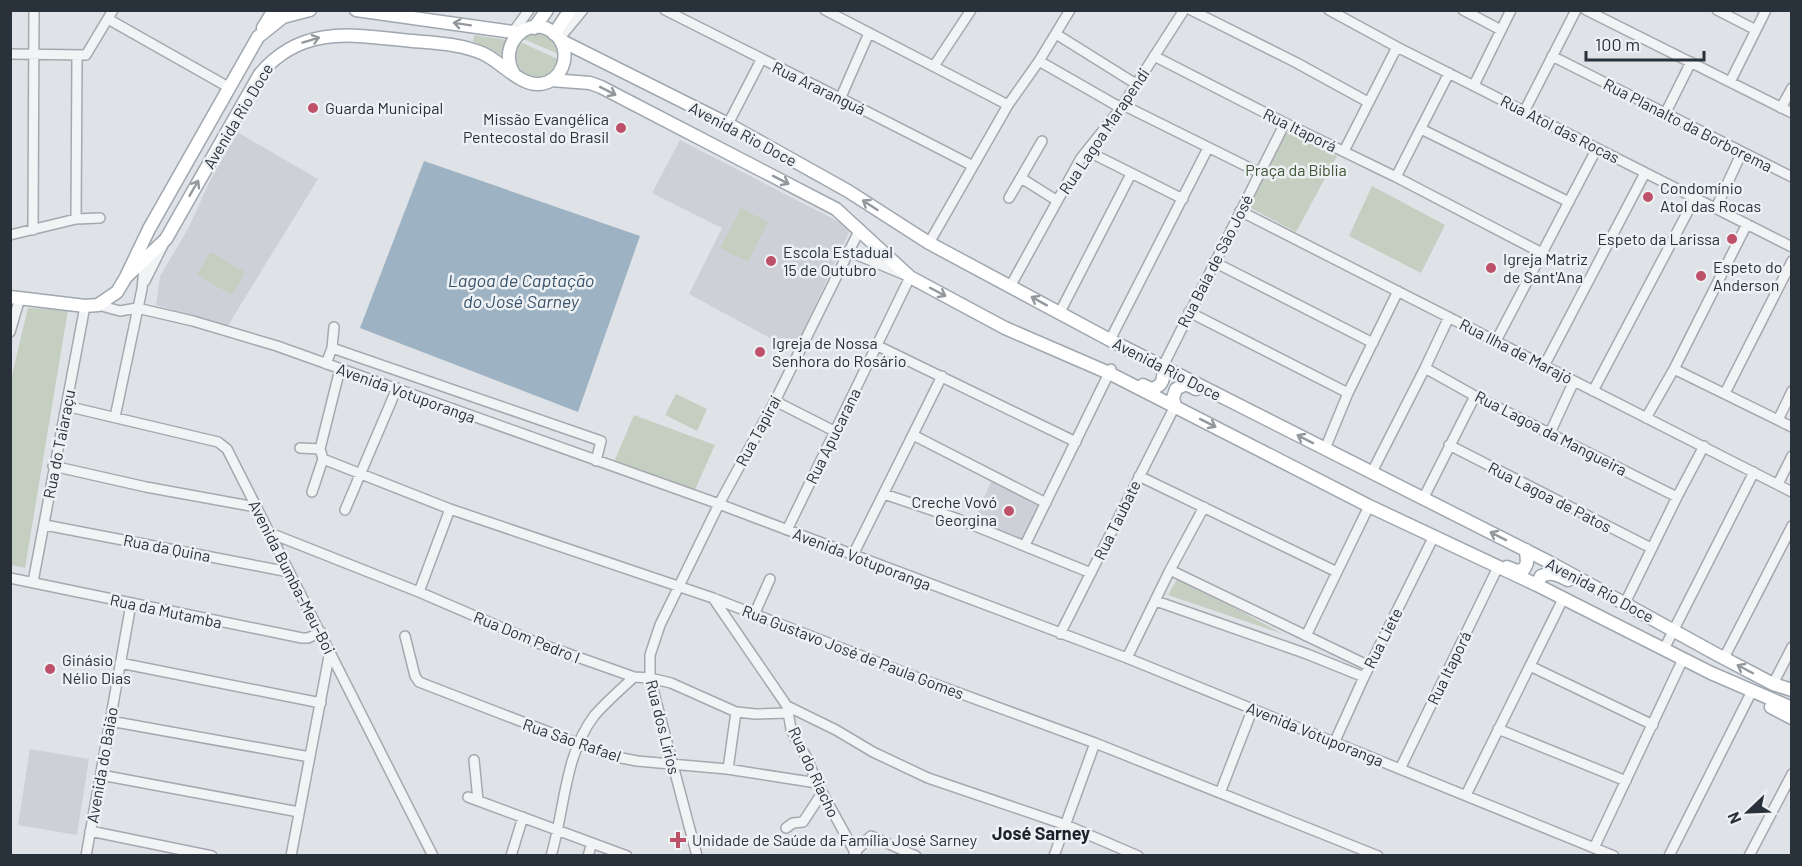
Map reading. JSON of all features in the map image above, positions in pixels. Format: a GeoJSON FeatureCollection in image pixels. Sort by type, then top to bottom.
{"type":"FeatureCollection","features":[{"type":"Feature","properties":{"kind":"main road"},"geometry":{"type":"LineString","coordinates":[[258,37],[274,10]]}},
{"type":"Feature","properties":{"kind":"main road","name":"Avenida Rio Doce"},"geometry":{"type":"LineString","coordinates":[[98,305],[117,292],[126,278],[149,229],[258,37],[283,17],[310,10]]}},
{"type":"Feature","properties":{"kind":"main road"},"geometry":{"type":"LineString","coordinates":[[356,10],[437,15],[517,32],[534,28],[547,10]]}},
{"type":"Feature","properties":{"kind":"main road"},"geometry":{"type":"LineString","coordinates":[[551,80],[561,70],[565,60],[564,50],[558,38],[570,10]]}},
{"type":"Feature","properties":{"kind":"main road","name":"Avenida Rio Doce"},"geometry":{"type":"LineString","coordinates":[[534,28],[541,28],[728,124],[848,191],[929,243],[1110,340],[1526,550],[1724,658],[1784,687]]}},
{"type":"Feature","properties":{"kind":"main road"},"geometry":{"type":"LineString","coordinates":[[514,74],[510,67],[508,52],[517,32]]}},
{"type":"Feature","properties":{"kind":"main road","name":"Avenida Rio Doce"},"geometry":{"type":"LineString","coordinates":[[126,278],[166,239],[260,74],[271,60],[287,49],[316,38],[347,34],[469,49],[485,54],[525,82],[532,84],[551,80],[590,83],[601,87],[837,209],[910,277],[1005,328],[1110,371],[1369,506],[1537,585],[1683,659],[1791,708]]}},
{"type":"Feature","properties":{"kind":"main road"},"geometry":{"type":"LineString","coordinates":[[15,297],[85,306],[98,305]]}},
{"type":"Feature","properties":{"kind":"main road"},"geometry":{"type":"LineString","coordinates":[[1110,371],[1151,389],[1158,387],[1162,382],[1163,366]]}},
{"type":"Feature","properties":{"kind":"main road"},"geometry":{"type":"LineString","coordinates":[[1175,406],[1174,393],[1180,386],[1186,384],[1236,410],[1254,413]]}},
{"type":"Feature","properties":{"kind":"main road"},"geometry":{"type":"LineString","coordinates":[[1439,538],[1457,542],[1517,571],[1524,569],[1527,563],[1526,550]]}},
{"type":"Feature","properties":{"kind":"main road"},"geometry":{"type":"LineString","coordinates":[[1537,585],[1541,576],[1548,573],[1556,574],[1601,597],[1613,596]]}},
{"type":"Feature","properties":{"kind":"main road"},"geometry":{"type":"LineString","coordinates":[[1752,691],[1791,718]]}},
{"type":"Feature","properties":{"kind":"street"},"geometry":{"type":"LineString","coordinates":[[33,230],[34,10]]}},
{"type":"Feature","properties":{"kind":"street"},"geometry":{"type":"LineString","coordinates":[[517,32],[529,10]]}},
{"type":"Feature","properties":{"kind":"street"},"geometry":{"type":"LineString","coordinates":[[558,38],[583,10]]}},
{"type":"Feature","properties":{"kind":"street"},"geometry":{"type":"LineString","coordinates":[[825,10],[1008,105]]}},
{"type":"Feature","properties":{"kind":"street"},"geometry":{"type":"LineString","coordinates":[[934,66],[971,10]]}},
{"type":"Feature","properties":{"kind":"street"},"geometry":{"type":"LineString","coordinates":[[929,243],[1008,105],[1039,61],[1070,10]]}},
{"type":"Feature","properties":{"kind":"street","name":"Rua Lagoa Marapendi"},"geometry":{"type":"LineString","coordinates":[[1011,285],[1081,158],[1122,107],[1184,10]]}},
{"type":"Feature","properties":{"kind":"street"},"geometry":{"type":"LineString","coordinates":[[1191,10],[1295,62],[1368,102]]}},
{"type":"Feature","properties":{"kind":"street","name":"Rua Atol das Rocas"},"geometry":{"type":"LineString","coordinates":[[1329,10],[1397,47],[1791,247]]}},
{"type":"Feature","properties":{"kind":"street"},"geometry":{"type":"LineString","coordinates":[[1463,10],[1501,30]]}},
{"type":"Feature","properties":{"kind":"street"},"geometry":{"type":"LineString","coordinates":[[1474,86],[1511,10]]}},
{"type":"Feature","properties":{"kind":"street"},"geometry":{"type":"LineString","coordinates":[[1525,110],[1576,10]]}},
{"type":"Feature","properties":{"kind":"street"},"geometry":{"type":"LineString","coordinates":[[1586,10],[1791,113]]}},
{"type":"Feature","properties":{"kind":"street"},"geometry":{"type":"LineString","coordinates":[[1717,10],[1756,30]]}},
{"type":"Feature","properties":{"kind":"street"},"geometry":{"type":"LineString","coordinates":[[1730,82],[1766,10]]}},
{"type":"Feature","properties":{"kind":"street","name":"Rua Araranguá"},"geometry":{"type":"LineString","coordinates":[[670,11],[761,60],[841,97],[973,166]]}},
{"type":"Feature","properties":{"kind":"street"},"geometry":{"type":"LineString","coordinates":[[10,54],[80,55],[89,51],[110,15],[230,88]]}},
{"type":"Feature","properties":{"kind":"street"},"geometry":{"type":"LineString","coordinates":[[841,97],[869,33]]}},
{"type":"Feature","properties":{"kind":"street"},"geometry":{"type":"LineString","coordinates":[[1056,34],[1136,84]]}},
{"type":"Feature","properties":{"kind":"street"},"geometry":{"type":"LineString","coordinates":[[1344,152],[1397,47]]}},
{"type":"Feature","properties":{"kind":"street"},"geometry":{"type":"LineString","coordinates":[[76,219],[80,55]]}},
{"type":"Feature","properties":{"kind":"street","name":"Rua Itaporá"},"geometry":{"type":"LineString","coordinates":[[1154,56],[1542,253]]}},
{"type":"Feature","properties":{"kind":"street","name":"Rua Planalto da Borborema"},"geometry":{"type":"LineString","coordinates":[[1552,56],[1791,177]]}},
{"type":"Feature","properties":{"kind":"street"},"geometry":{"type":"LineString","coordinates":[[728,124],[761,60]]}},
{"type":"Feature","properties":{"kind":"street"},"geometry":{"type":"LineString","coordinates":[[1039,61],[1122,107],[1260,173]]}},
{"type":"Feature","properties":{"kind":"street"},"geometry":{"type":"LineString","coordinates":[[1665,114],[1691,62]]}},
{"type":"Feature","properties":{"kind":"street"},"geometry":{"type":"LineString","coordinates":[[1396,177],[1449,73]]}},
{"type":"Feature","properties":{"kind":"street"},"geometry":{"type":"LineString","coordinates":[[1781,108],[1791,87]]}},
{"type":"Feature","properties":{"kind":"street","name":"Rua Baía de São José"},"geometry":{"type":"LineString","coordinates":[[1163,366],[1285,123]]}},
{"type":"Feature","properties":{"kind":"street"},"geometry":{"type":"LineString","coordinates":[[1421,129],[1569,202]]}},
{"type":"Feature","properties":{"kind":"street"},"geometry":{"type":"LineString","coordinates":[[1009,198],[1042,141]]}},
{"type":"Feature","properties":{"kind":"street"},"geometry":{"type":"LineString","coordinates":[[1110,340],[1208,148]]}},
{"type":"Feature","properties":{"kind":"street"},"geometry":{"type":"LineString","coordinates":[[1496,341],[1597,148]]}},
{"type":"Feature","properties":{"kind":"street"},"geometry":{"type":"LineString","coordinates":[[1087,151],[1183,199]]}},
{"type":"Feature","properties":{"kind":"street"},"geometry":{"type":"LineString","coordinates":[[1716,208],[1742,152]]}},
{"type":"Feature","properties":{"kind":"street"},"geometry":{"type":"LineString","coordinates":[[1544,366],[1644,173]]}},
{"type":"Feature","properties":{"kind":"street"},"geometry":{"type":"LineString","coordinates":[[1060,312],[1131,174]]}},
{"type":"Feature","properties":{"kind":"street"},"geometry":{"type":"LineString","coordinates":[[1021,178],[1056,200]]}},
{"type":"Feature","properties":{"kind":"street"},"geometry":{"type":"LineString","coordinates":[[1593,391],[1695,198]]}},
{"type":"Feature","properties":{"kind":"street","name":"Rua Ilha de Marajó"},"geometry":{"type":"LineString","coordinates":[[1240,211],[1791,492]]}},
{"type":"Feature","properties":{"kind":"street"},"geometry":{"type":"LineString","coordinates":[[10,235],[76,219],[100,218]]}},
{"type":"Feature","properties":{"kind":"street"},"geometry":{"type":"LineString","coordinates":[[1646,418],[1674,369],[1747,224]]}},
{"type":"Feature","properties":{"kind":"street","name":"Avenida Rio Doce"},"geometry":{"type":"LineString","coordinates":[[142,289],[149,229]]}},
{"type":"Feature","properties":{"kind":"street","name":"Rua Tapiraí"},"geometry":{"type":"LineString","coordinates":[[718,504],[775,400],[860,229]]}},
{"type":"Feature","properties":{"kind":"street","name":"Avenida Rio Doce"},"geometry":{"type":"LineString","coordinates":[[115,417],[142,289],[166,239]]}},
{"type":"Feature","properties":{"kind":"street","name":"Avenida Rio Doce"},"geometry":{"type":"LineString","coordinates":[[848,251],[910,277]]}},
{"type":"Feature","properties":{"kind":"street"},"geometry":{"type":"LineString","coordinates":[[1725,393],[1791,261]]}},
{"type":"Feature","properties":{"kind":"street"},"geometry":{"type":"LineString","coordinates":[[1214,262],[1373,343]]}},
{"type":"Feature","properties":{"kind":"street","name":"Rua Apucarana"},"geometry":{"type":"LineString","coordinates":[[787,530],[910,277]]}},
{"type":"Feature","properties":{"kind":"street"},"geometry":{"type":"LineString","coordinates":[[1325,449],[1348,393],[1398,291]]}},
{"type":"Feature","properties":{"kind":"street"},"geometry":{"type":"LineString","coordinates":[[10,332],[15,297]]}},
{"type":"Feature","properties":{"kind":"street","name":"Avenida Votuporanga"},"geometry":{"type":"LineString","coordinates":[[98,305],[120,310],[137,308],[193,321],[326,364],[718,504],[1127,658],[1614,855]]}},
{"type":"Feature","properties":{"kind":"street","name":"Rua do Taiaraçu"},"geometry":{"type":"LineString","coordinates":[[33,582],[45,525],[53,466],[85,306]]}},
{"type":"Feature","properties":{"kind":"street"},"geometry":{"type":"LineString","coordinates":[[1189,312],[1348,393]]}},
{"type":"Feature","properties":{"kind":"street"},"geometry":{"type":"LineString","coordinates":[[1372,472],[1449,316]]}},
{"type":"Feature","properties":{"kind":"street"},"geometry":{"type":"LineString","coordinates":[[326,364],[332,348],[334,327]]}},
{"type":"Feature","properties":{"kind":"street"},"geometry":{"type":"LineString","coordinates":[[878,346],[1076,442]]}},
{"type":"Feature","properties":{"kind":"street","name":"Avenida Votuporanga"},"geometry":{"type":"LineString","coordinates":[[332,348],[601,441],[596,461]]}},
{"type":"Feature","properties":{"kind":"street","name":"Rua Lagoa da Mangueira"},"geometry":{"type":"LineString","coordinates":[[1425,368],[1475,396],[1677,497]]}},
{"type":"Feature","properties":{"kind":"street"},"geometry":{"type":"LineString","coordinates":[[312,492],[323,459],[320,449],[340,369]]}},
{"type":"Feature","properties":{"kind":"street"},"geometry":{"type":"LineString","coordinates":[[1674,369],[1791,427]]}},
{"type":"Feature","properties":{"kind":"street"},"geometry":{"type":"LineString","coordinates":[[1025,545],[1110,371]]}},
{"type":"Feature","properties":{"kind":"street"},"geometry":{"type":"LineString","coordinates":[[345,510],[359,474],[408,375]]}},
{"type":"Feature","properties":{"kind":"street"},"geometry":{"type":"LineString","coordinates":[[853,555],[942,376]]}},
{"type":"Feature","properties":{"kind":"street"},"geometry":{"type":"LineString","coordinates":[[1550,433],[1574,381]]}},
{"type":"Feature","properties":{"kind":"street"},"geometry":{"type":"LineString","coordinates":[[1778,420],[1791,391]]}},
{"type":"Feature","properties":{"kind":"street"},"geometry":{"type":"LineString","coordinates":[[469,415],[472,396]]}},
{"type":"Feature","properties":{"kind":"street"},"geometry":{"type":"LineString","coordinates":[[1423,499],[1475,396]]}},
{"type":"Feature","properties":{"kind":"street"},"geometry":{"type":"LineString","coordinates":[[775,400],[834,431]]}},
{"type":"Feature","properties":{"kind":"street","name":"Avenida Bumba-Meu-Boi"},"geometry":{"type":"LineString","coordinates":[[66,406],[223,444],[433,855]]}},
{"type":"Feature","properties":{"kind":"street","name":"Rua Taubate"},"geometry":{"type":"LineString","coordinates":[[1060,634],[1175,406]]}},
{"type":"Feature","properties":{"kind":"street"},"geometry":{"type":"LineString","coordinates":[[538,441],[544,422]]}},
{"type":"Feature","properties":{"kind":"street"},"geometry":{"type":"LineString","coordinates":[[913,435],[1046,503]]}},
{"type":"Feature","properties":{"kind":"street","name":"Rua Lagoa de Patos"},"geometry":{"type":"LineString","coordinates":[[1449,445],[1651,548]]}},
{"type":"Feature","properties":{"kind":"street"},"geometry":{"type":"LineString","coordinates":[[1625,603],[1704,447]]}},
{"type":"Feature","properties":{"kind":"street"},"geometry":{"type":"LineString","coordinates":[[300,448],[320,449]]}},
{"type":"Feature","properties":{"kind":"street"},"geometry":{"type":"LineString","coordinates":[[1778,484],[1791,456]]}},
{"type":"Feature","properties":{"kind":"street","name":"Rua Gustavo José de Paula Gomes"},"geometry":{"type":"LineString","coordinates":[[323,459],[450,509],[713,598],[1095,743],[1378,855]]}},
{"type":"Feature","properties":{"kind":"street"},"geometry":{"type":"LineString","coordinates":[[53,466],[146,487],[256,507]]}},
{"type":"Feature","properties":{"kind":"street"},"geometry":{"type":"LineString","coordinates":[[1664,649],[1754,472]]}},
{"type":"Feature","properties":{"kind":"street"},"geometry":{"type":"LineString","coordinates":[[1139,476],[1337,572]]}},
{"type":"Feature","properties":{"kind":"street"},"geometry":{"type":"LineString","coordinates":[[884,494],[958,519],[1090,573]]}},
{"type":"Feature","properties":{"kind":"street","name":"Rua dos Lírios"},"geometry":{"type":"LineString","coordinates":[[697,855],[650,678],[650,655],[660,626],[718,504]]}},
{"type":"Feature","properties":{"kind":"street"},"geometry":{"type":"LineString","coordinates":[[1293,649],[1306,636],[1369,506]]}},
{"type":"Feature","properties":{"kind":"street"},"geometry":{"type":"LineString","coordinates":[[1127,658],[1204,507]]}},
{"type":"Feature","properties":{"kind":"street"},"geometry":{"type":"LineString","coordinates":[[418,592],[450,509]]}},
{"type":"Feature","properties":{"kind":"street","name":"Rua da Quina"},"geometry":{"type":"LineString","coordinates":[[45,525],[289,572]]}},
{"type":"Feature","properties":{"kind":"street"},"geometry":{"type":"LineString","coordinates":[[1724,658],[1791,526]]}},
{"type":"Feature","properties":{"kind":"street","name":"Rua Dom Pedro I"},"geometry":{"type":"LineString","coordinates":[[270,533],[536,642],[634,677],[671,683],[736,712],[756,714],[788,709],[836,730],[873,752],[928,778],[1066,825],[1138,855]]}},
{"type":"Feature","properties":{"kind":"street","name":"Rua Liete"},"geometry":{"type":"LineString","coordinates":[[1335,741],[1369,666],[1439,538]]}},
{"type":"Feature","properties":{"kind":"street","name":"Rua Itaporá"},"geometry":{"type":"LineString","coordinates":[[1400,769],[1498,567]]}},
{"type":"Feature","properties":{"kind":"street"},"geometry":{"type":"LineString","coordinates":[[1170,570],[1369,666]]}},
{"type":"Feature","properties":{"kind":"street","name":"Rua da Mutamba"},"geometry":{"type":"LineString","coordinates":[[10,578],[302,638],[315,636],[321,632]]}},
{"type":"Feature","properties":{"kind":"street"},"geometry":{"type":"LineString","coordinates":[[754,615],[770,579]]}},
{"type":"Feature","properties":{"kind":"street","name":"Rua do Riacho"},"geometry":{"type":"LineString","coordinates":[[713,598],[788,709],[791,729],[822,793],[856,854]]}},
{"type":"Feature","properties":{"kind":"street"},"geometry":{"type":"LineString","coordinates":[[1466,795],[1563,599]]}},
{"type":"Feature","properties":{"kind":"street"},"geometry":{"type":"LineString","coordinates":[[1156,602],[1307,654],[1364,677]]}},
{"type":"Feature","properties":{"kind":"street","name":"Avenida do Baião"},"geometry":{"type":"LineString","coordinates":[[86,855],[131,604]]}},
{"type":"Feature","properties":{"kind":"street","name":"Rua São Rafael"},"geometry":{"type":"LineString","coordinates":[[405,636],[413,669],[419,682],[579,744],[625,759],[728,769],[817,783]]}},
{"type":"Feature","properties":{"kind":"street"},"geometry":{"type":"LineString","coordinates":[[1306,636],[1307,654]]}},
{"type":"Feature","properties":{"kind":"street"},"geometry":{"type":"LineString","coordinates":[[1784,687],[1791,647]]}},
{"type":"Feature","properties":{"kind":"street"},"geometry":{"type":"LineString","coordinates":[[291,855],[330,651]]}},
{"type":"Feature","properties":{"kind":"street"},"geometry":{"type":"LineString","coordinates":[[1594,848],[1683,659]]}},
{"type":"Feature","properties":{"kind":"street"},"geometry":{"type":"LineString","coordinates":[[120,663],[321,702]]}},
{"type":"Feature","properties":{"kind":"street"},"geometry":{"type":"LineString","coordinates":[[1530,666],[1653,725]]}},
{"type":"Feature","properties":{"kind":"street"},"geometry":{"type":"LineString","coordinates":[[551,855],[558,831],[569,771],[579,744],[593,717],[634,677]]}},
{"type":"Feature","properties":{"kind":"street"},"geometry":{"type":"LineString","coordinates":[[1669,855],[1752,691]]}},
{"type":"Feature","properties":{"kind":"street"},"geometry":{"type":"LineString","coordinates":[[1220,793],[1253,708]]}},
{"type":"Feature","properties":{"kind":"street"},"geometry":{"type":"LineString","coordinates":[[728,769],[736,712]]}},
{"type":"Feature","properties":{"kind":"street"},"geometry":{"type":"LineString","coordinates":[[110,721],[310,757]]}},
{"type":"Feature","properties":{"kind":"street"},"geometry":{"type":"LineString","coordinates":[[1498,729],[1626,781]]}},
{"type":"Feature","properties":{"kind":"street"},"geometry":{"type":"LineString","coordinates":[[1054,855],[1095,743]]}},
{"type":"Feature","properties":{"kind":"street"},"geometry":{"type":"LineString","coordinates":[[474,760],[478,800]]}},
{"type":"Feature","properties":{"kind":"street"},"geometry":{"type":"LineString","coordinates":[[1749,855],[1791,774]]}},
{"type":"Feature","properties":{"kind":"street"},"geometry":{"type":"LineString","coordinates":[[101,776],[299,812]]}},
{"type":"Feature","properties":{"kind":"street"},"geometry":{"type":"LineString","coordinates":[[786,828],[793,823],[803,822],[822,793]]}},
{"type":"Feature","properties":{"kind":"street"},"geometry":{"type":"LineString","coordinates":[[468,797],[627,855]]}},
{"type":"Feature","properties":{"kind":"street"},"geometry":{"type":"LineString","coordinates":[[512,855],[523,817]]}},
{"type":"Feature","properties":{"kind":"street"},"geometry":{"type":"LineString","coordinates":[[90,831],[212,855]]}},
{"type":"Feature","properties":{"kind":"street"},"geometry":{"type":"LineString","coordinates":[[856,854],[871,836],[916,855]]}},
{"type":"Feature","properties":{"kind":"street"},"geometry":{"type":"LineString","coordinates":[[588,855],[592,843]]}},
{"type":"Feature","properties":{"kind":"shaded area"},"geometry":{"type":"Polygon","coordinates":[[[237,132],[318,179],[227,327],[156,305],[160,276],[188,229],[209,183],[237,132]]]}},
{"type":"Feature","properties":{"kind":"shaded area","name":"Escola Estadual 15 de Outubro"},"geometry":{"type":"Polygon","coordinates":[[[680,140],[851,228],[794,351],[689,294],[722,228],[652,193],[680,140]]]}},
{"type":"Feature","properties":{"kind":"shaded area","name":"Creche Vovó Georgina"},"geometry":{"type":"Polygon","coordinates":[[[994,475],[1046,500],[1027,541],[973,522],[994,475]]]}},
{"type":"Feature","properties":{"kind":"shaded area"},"geometry":{"type":"Polygon","coordinates":[[[30,749],[89,759],[77,835],[18,825],[30,749]]]}},
{"type":"Feature","properties":{"kind":"green space"},"geometry":{"type":"Polygon","coordinates":[[[532,30],[549,33],[563,56],[521,38],[532,30]]]}},
{"type":"Feature","properties":{"kind":"green space"},"geometry":{"type":"Polygon","coordinates":[[[474,35],[506,40],[503,56],[473,41],[474,35]]]}},
{"type":"Feature","properties":{"kind":"green space"},"geometry":{"type":"Polygon","coordinates":[[[518,41],[562,61],[553,76],[533,79],[523,73],[516,58],[518,41]]]}},
{"type":"Feature","properties":{"kind":"green space","name":"Praça da Bíblia"},"geometry":{"type":"Polygon","coordinates":[[[1283,131],[1337,156],[1296,232],[1247,206],[1283,131]]]}},
{"type":"Feature","properties":{"kind":"green space"},"geometry":{"type":"Polygon","coordinates":[[[1372,186],[1445,225],[1421,273],[1349,236],[1372,186]]]}},
{"type":"Feature","properties":{"kind":"green space"},"geometry":{"type":"Polygon","coordinates":[[[741,208],[768,222],[748,262],[720,248],[741,208]]]}},
{"type":"Feature","properties":{"kind":"green space"},"geometry":{"type":"Polygon","coordinates":[[[210,252],[245,272],[232,295],[197,275],[210,252]]]}},
{"type":"Feature","properties":{"kind":"green space"},"geometry":{"type":"Polygon","coordinates":[[[28,308],[68,310],[25,568],[11,565],[11,379],[28,308]]]}},
{"type":"Feature","properties":{"kind":"green space"},"geometry":{"type":"Polygon","coordinates":[[[676,394],[707,409],[697,431],[665,415],[676,394]]]}},
{"type":"Feature","properties":{"kind":"green space"},"geometry":{"type":"Polygon","coordinates":[[[634,415],[715,445],[694,492],[614,462],[634,415]]]}},
{"type":"Feature","properties":{"kind":"green space"},"geometry":{"type":"Polygon","coordinates":[[[1178,577],[1283,634],[1168,595],[1178,577]]]}},
{"type":"Feature","properties":{"kind":"water","name":"Lagoa de Captação do José Sarney"},"geometry":{"type":"Polygon","coordinates":[[[424,161],[640,236],[578,412],[360,328],[424,161]]]}},
{"type":"Feature","properties":{"kind":"place","name":"Guarda Municipal"},"geometry":{"type":"Point","coordinates":[313,108]}},
{"type":"Feature","properties":{"kind":"place","name":"Missão Evangélica Pentecostal do Brasil"},"geometry":{"type":"Point","coordinates":[621,128]}},
{"type":"Feature","properties":{"kind":"place","name":"Condomínio Atol das Rocas"},"geometry":{"type":"Point","coordinates":[1648,197]}},
{"type":"Feature","properties":{"kind":"place","name":"Espeto da Larissa"},"geometry":{"type":"Point","coordinates":[1732,239]}},
{"type":"Feature","properties":{"kind":"place","name":"Escola Estadual 15 de Outubro"},"geometry":{"type":"Point","coordinates":[771,261]}},
{"type":"Feature","properties":{"kind":"place","name":"Igreja Matriz de Sant'Ana"},"geometry":{"type":"Point","coordinates":[1491,268]}},
{"type":"Feature","properties":{"kind":"place","name":"Espeto do Anderson"},"geometry":{"type":"Point","coordinates":[1701,276]}},
{"type":"Feature","properties":{"kind":"place","name":"Igreja de Nossa Senhora do Rosário"},"geometry":{"type":"Point","coordinates":[760,352]}},
{"type":"Feature","properties":{"kind":"place","name":"Creche Vovó Georgina"},"geometry":{"type":"Point","coordinates":[1009,511]}},
{"type":"Feature","properties":{"kind":"place","name":"Ginásio Nélio Dias"},"geometry":{"type":"Point","coordinates":[50,669]}},
{"type":"Feature","properties":{"kind":"place","name":"Unidade de Saúde da Família José Sarney"},"geometry":{"type":"Point","coordinates":[678,840]}},
{"type":"Feature","properties":{"kind":"district","name":"José Sarney"},"geometry":{"type":"Point","coordinates":[1041,834]}}]}
